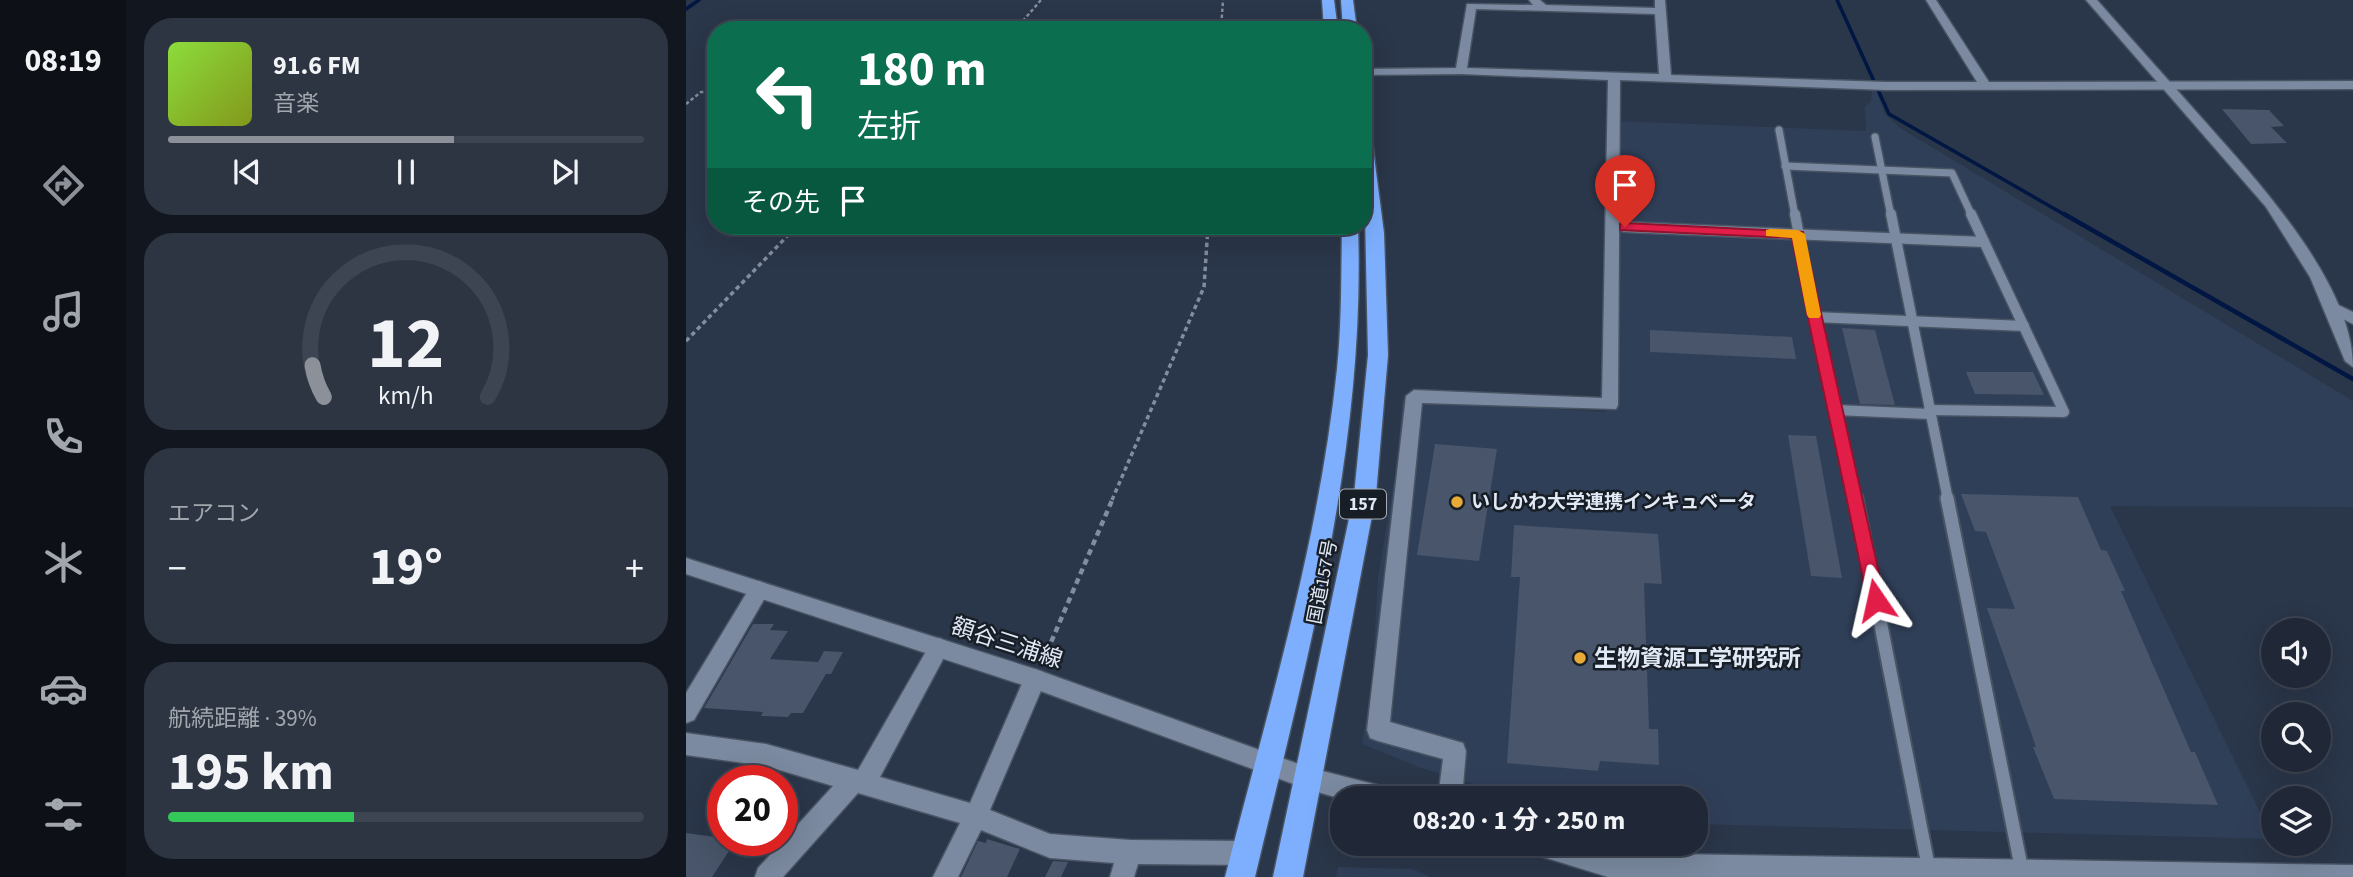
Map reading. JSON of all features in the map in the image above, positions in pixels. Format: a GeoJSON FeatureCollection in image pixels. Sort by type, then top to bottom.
{"type":"FeatureCollection","features":[{"type":"Feature","properties":{"kind":"highway"},"geometry":{"type":"LineString","coordinates":[[1328,0],[1330,21]]}},
{"type":"Feature","properties":{"kind":"highway"},"geometry":{"type":"LineString","coordinates":[[1347,0],[1349,21]]}},
{"type":"Feature","properties":{"kind":"highway","name":"国道157号"},"geometry":{"type":"LineString","coordinates":[[1287,877],[1365,495],[1378,355],[1372,206]]}},
{"type":"Feature","properties":{"kind":"highway","name":"国道157号"},"geometry":{"type":"LineString","coordinates":[[1240,877],[1271,764],[1328,505],[1341,427],[1352,324],[1350,235]]}},
{"type":"Feature","properties":{"kind":"street"},"geometry":{"type":"LineString","coordinates":[[1931,0],[1986,87]]}},
{"type":"Feature","properties":{"kind":"street"},"geometry":{"type":"LineString","coordinates":[[2091,0],[2272,205],[2317,277],[2353,361]]}},
{"type":"Feature","properties":{"kind":"street"},"geometry":{"type":"LineString","coordinates":[[1461,71],[1471,6],[1660,6],[1665,78]]}},
{"type":"Feature","properties":{"kind":"street"},"geometry":{"type":"LineString","coordinates":[[1372,72],[1461,71],[1885,86],[2353,85]]}},
{"type":"Feature","properties":{"kind":"street"},"geometry":{"type":"LineString","coordinates":[[1451,786],[1455,751],[1378,730],[1414,396],[1610,405],[1614,77]]}},
{"type":"Feature","properties":{"kind":"street"},"geometry":{"type":"LineString","coordinates":[[2332,307],[2353,319]]}},
{"type":"Feature","properties":{"kind":"street","name":"額谷三浦線"},"geometry":{"type":"LineString","coordinates":[[686,566],[1035,679],[1307,778],[1337,786]]}},
{"type":"Feature","properties":{"kind":"street"},"geometry":{"type":"LineString","coordinates":[[686,713],[759,590]]}},
{"type":"Feature","properties":{"kind":"street"},"geometry":{"type":"LineString","coordinates":[[767,877],[859,782],[939,648]]}},
{"type":"Feature","properties":{"kind":"street"},"geometry":{"type":"LineString","coordinates":[[946,877],[976,816],[1035,679]]}},
{"type":"Feature","properties":{"kind":"street"},"geometry":{"type":"LineString","coordinates":[[686,744],[766,755],[976,816],[1050,846],[1130,852],[1246,853]]}},
{"type":"Feature","properties":{"kind":"street"},"geometry":{"type":"LineString","coordinates":[[1122,877],[1130,852]]}},
{"type":"Feature","properties":{"kind":"street"},"geometry":{"type":"LineString","coordinates":[[1579,856],[1609,865],[2353,877]]}},
{"type":"Feature","properties":{"kind":"lane"},"geometry":{"type":"LineString","coordinates":[[1779,130],[1814,317],[1855,495],[1929,870]]}},
{"type":"Feature","properties":{"kind":"lane"},"geometry":{"type":"LineString","coordinates":[[1875,137],[1898,240],[1911,321],[1978,664],[2022,872]]}},
{"type":"Feature","properties":{"kind":"lane"},"geometry":{"type":"LineString","coordinates":[[1785,166],[1952,173],[2064,412],[1835,410]]}},
{"type":"Feature","properties":{"kind":"lane"},"geometry":{"type":"LineString","coordinates":[[1625,227],[1984,242]]}},
{"type":"Feature","properties":{"kind":"lane"},"geometry":{"type":"LineString","coordinates":[[1814,317],[2024,326]]}},
{"type":"Feature","properties":{"kind":"path"},"geometry":{"type":"LineString","coordinates":[[1023,21],[1041,0]]}},
{"type":"Feature","properties":{"kind":"path"},"geometry":{"type":"LineString","coordinates":[[1222,21],[1223,0]]}},
{"type":"Feature","properties":{"kind":"path"},"geometry":{"type":"LineString","coordinates":[[686,104],[701,92],[707,92]]}},
{"type":"Feature","properties":{"kind":"path"},"geometry":{"type":"LineString","coordinates":[[686,341],[788,235]]}},
{"type":"Feature","properties":{"kind":"path"},"geometry":{"type":"LineString","coordinates":[[1035,679],[1203,287],[1207,235]]}},
{"type":"Feature","properties":{"kind":"shaded area"},"geometry":{"type":"Polygon","coordinates":[[[1872,90],[1876,90],[1885,114],[1900,128],[2353,401],[2353,507],[2110,506],[2261,814],[2261,839],[1708,824],[1708,786],[1481,786],[1421,768],[1362,744],[1372,681],[1378,578],[1398,456],[1402,399],[1605,412],[1615,405],[1617,121],[1866,131],[1865,106],[1871,102],[1872,90]]]}},
{"type":"Feature","properties":{"kind":"shaded area"},"geometry":{"type":"Polygon","coordinates":[[[1338,867],[1412,869],[1431,877],[1336,877],[1338,867]]]}},
{"type":"Feature","properties":{"kind":"building"},"geometry":{"type":"Polygon","coordinates":[[[2222,109],[2269,110],[2284,126],[2271,127],[2287,143],[2251,144],[2222,109]]]}},
{"type":"Feature","properties":{"kind":"building"},"geometry":{"type":"Polygon","coordinates":[[[1842,328],[1875,330],[1895,405],[1860,404],[1842,328]]]}},
{"type":"Feature","properties":{"kind":"building"},"geometry":{"type":"Polygon","coordinates":[[[1650,330],[1792,337],[1796,359],[1650,352],[1650,330]]]}},
{"type":"Feature","properties":{"kind":"building"},"geometry":{"type":"Polygon","coordinates":[[[1966,372],[2033,372],[2044,395],[1975,394],[1966,372]]]}},
{"type":"Feature","properties":{"kind":"building"},"geometry":{"type":"Polygon","coordinates":[[[1788,435],[1816,436],[1842,578],[1811,576],[1788,435]]]}},
{"type":"Feature","properties":{"kind":"building","name":"いしかわ大学連携インキュベータ"},"geometry":{"type":"Polygon","coordinates":[[[1435,444],[1497,449],[1479,561],[1417,555],[1435,444]]]}},
{"type":"Feature","properties":{"kind":"building"},"geometry":{"type":"Polygon","coordinates":[[[1961,494],[2078,497],[2101,550],[2107,551],[2125,591],[2121,591],[2191,752],[2195,752],[2218,805],[2054,799],[2033,747],[2036,747],[1987,608],[2015,609],[1986,532],[1975,531],[1961,494]]]}},
{"type":"Feature","properties":{"kind":"building","name":"生物資源工学研究所"},"geometry":{"type":"Polygon","coordinates":[[[1514,525],[1658,534],[1662,584],[1644,583],[1649,729],[1658,729],[1659,765],[1600,761],[1598,771],[1507,763],[1520,577],[1511,577],[1514,525]]]}},
{"type":"Feature","properties":{"kind":"building"},"geometry":{"type":"Polygon","coordinates":[[[753,624],[774,624],[770,630],[788,631],[770,659],[818,662],[824,651],[843,652],[831,674],[826,674],[803,713],[791,713],[788,717],[761,716],[763,712],[704,708],[753,624]]]}},
{"type":"Feature","properties":{"kind":"building"},"geometry":{"type":"Polygon","coordinates":[[[686,833],[707,836],[707,856],[726,856],[712,877],[686,877],[686,833]]]}},
{"type":"Feature","properties":{"kind":"building"},"geometry":{"type":"Polygon","coordinates":[[[987,839],[1020,849],[1007,877],[961,877],[978,841],[986,843],[987,839]]]}},
{"type":"Feature","properties":{"kind":"building"},"geometry":{"type":"Polygon","coordinates":[[[1053,861],[1068,862],[1061,877],[1045,877],[1053,861]]]}},
{"type":"Feature","properties":{"kind":"waterway"},"geometry":{"type":"LineString","coordinates":[[686,9],[699,0]]}},
{"type":"Feature","properties":{"kind":"waterway"},"geometry":{"type":"LineString","coordinates":[[1837,0],[1889,114],[2067,216]]}},
{"type":"Feature","properties":{"kind":"waterway"},"geometry":{"type":"LineString","coordinates":[[2064,214],[2353,379]]}},
{"type":"Feature","properties":{"kind":"slow traffic"},"geometry":{"type":"LineString","coordinates":[[1770,233],[1798,234],[1814,315]]}},
{"type":"Feature","properties":{"kind":"place","name":"いしかわ大学連携インキュベータ"},"geometry":{"type":"Point","coordinates":[1457,502]}},
{"type":"Feature","properties":{"kind":"place","name":"生物資源工学研究所"},"geometry":{"type":"Point","coordinates":[1580,658]}},
{"type":"Feature","properties":{"kind":"route"},"geometry":{"type":"LineString","coordinates":[[1625,227],[1798,234],[1820,348],[1855,495],[1876,600]]}}]}
